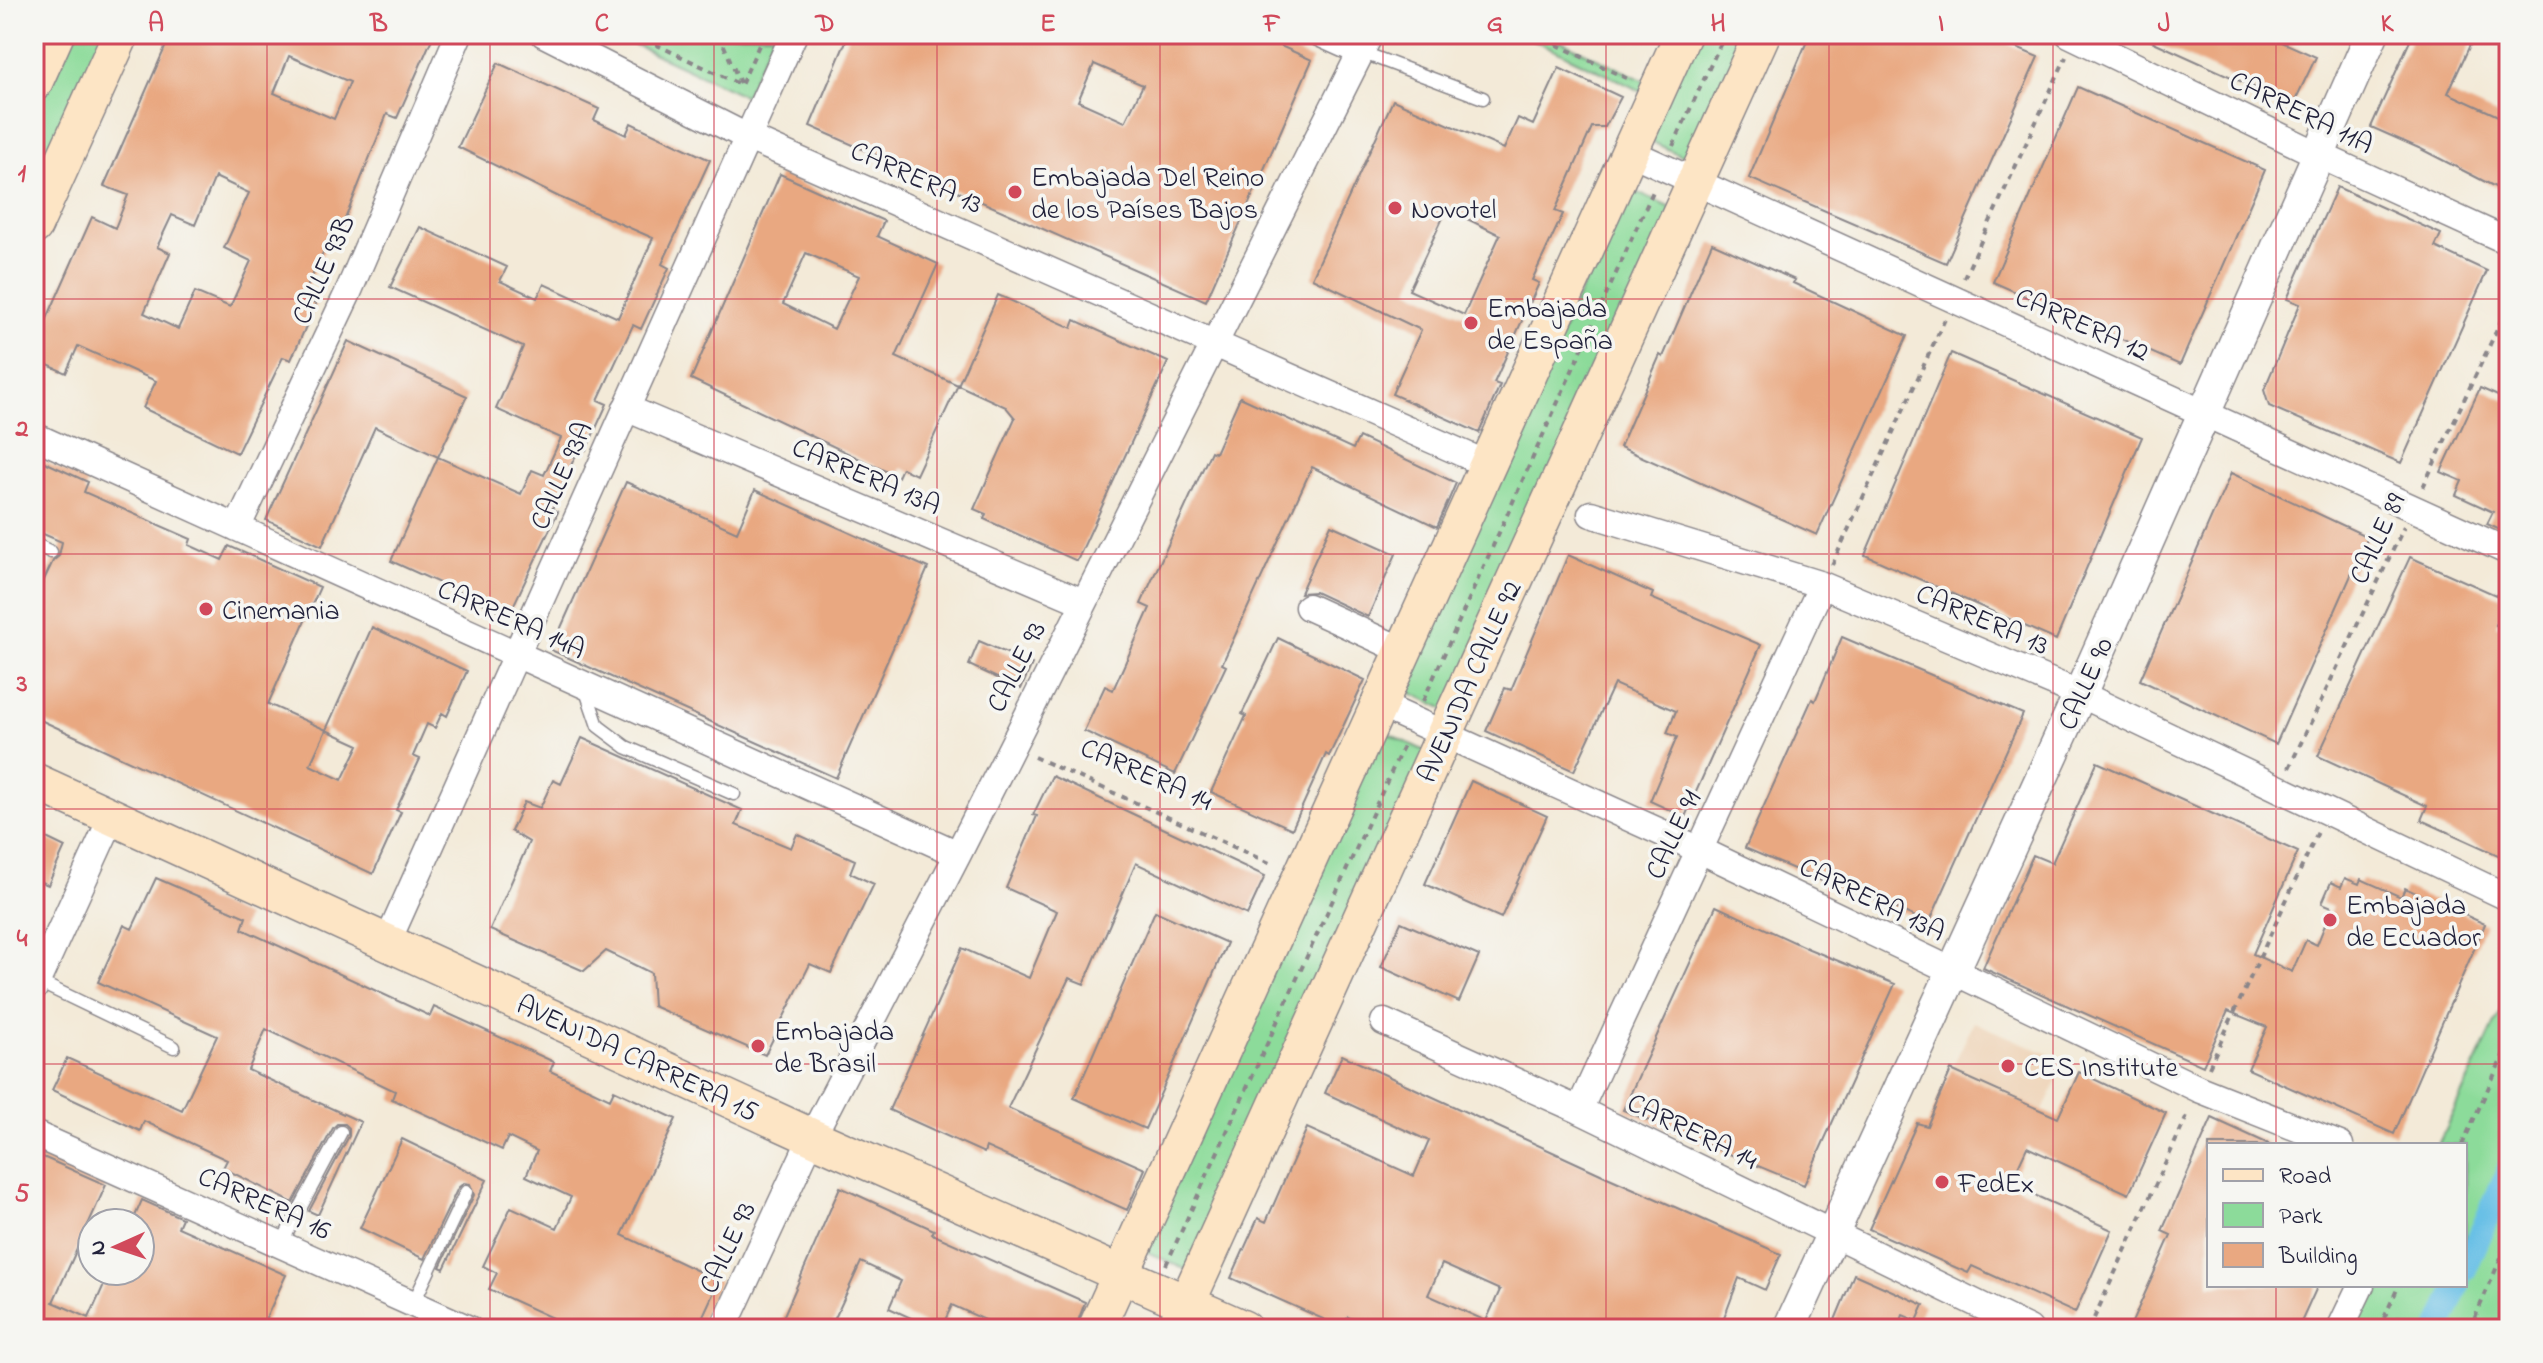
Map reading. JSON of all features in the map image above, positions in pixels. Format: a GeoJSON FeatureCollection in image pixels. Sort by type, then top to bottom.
{"type":"FeatureCollection","features":[{"type":"Feature","properties":{"kind":"main road"},"geometry":{"type":"LineString","coordinates":[[34,83],[56,34]]}},
{"type":"Feature","properties":{"kind":"main road"},"geometry":{"type":"LineString","coordinates":[[34,226],[121,34]]}},
{"type":"Feature","properties":{"kind":"main road"},"geometry":{"type":"LineString","coordinates":[[1096,1329],[1683,34]]}},
{"type":"Feature","properties":{"kind":"main road","name":"AVENIDA CALLE 92"},"geometry":{"type":"LineString","coordinates":[[1172,1307],[1679,175],[1762,34]]}},
{"type":"Feature","properties":{"kind":"main road","name":"AVENIDA CARRERA 15"},"geometry":{"type":"LineString","coordinates":[[34,781],[812,1137],[1121,1274],[1172,1307],[1244,1329]]}},
{"type":"Feature","properties":{"kind":"street","name":"CALLE 93B"},"geometry":{"type":"LineString","coordinates":[[237,528],[347,295],[459,34]]}},
{"type":"Feature","properties":{"kind":"street","name":"CARRERA 13"},"geometry":{"type":"LineString","coordinates":[[544,34],[747,137],[1215,341],[1489,465]]}},
{"type":"Feature","properties":{"kind":"street","name":"CALLE 93A"},"geometry":{"type":"LineString","coordinates":[[387,943],[794,34]]}},
{"type":"Feature","properties":{"kind":"street"},"geometry":{"type":"LineString","coordinates":[[1321,34],[1365,43]]}},
{"type":"Feature","properties":{"kind":"street","name":"CARRERA 11A"},"geometry":{"type":"LineString","coordinates":[[2069,34],[2319,155],[2509,242]]}},
{"type":"Feature","properties":{"kind":"street","name":"CALLE 90"},"geometry":{"type":"LineString","coordinates":[[1789,1329],[2080,694],[2372,34]]}},
{"type":"Feature","properties":{"kind":"street","name":"CALLE 93"},"geometry":{"type":"LineString","coordinates":[[723,1329],[812,1137],[958,854],[1365,43]]}},
{"type":"Feature","properties":{"kind":"street","name":"CARRERA 12"},"geometry":{"type":"LineString","coordinates":[[1630,152],[2509,552]]}},
{"type":"Feature","properties":{"kind":"street","name":"CARRERA 13A"},"geometry":{"type":"LineString","coordinates":[[626,408],[1083,602]]}},
{"type":"Feature","properties":{"kind":"street","name":"CARRERA 14A"},"geometry":{"type":"LineString","coordinates":[[41,439],[958,854]]}},
{"type":"Feature","properties":{"kind":"street","name":"CARRERA 13"},"geometry":{"type":"LineString","coordinates":[[1591,514],[1822,585],[2080,694],[2509,898]]}},
{"type":"Feature","properties":{"kind":"street","name":"CALLE 91"},"geometry":{"type":"LineString","coordinates":[[1579,1110],[1822,585]]}},
{"type":"Feature","properties":{"kind":"street"},"geometry":{"type":"LineString","coordinates":[[1308,607],[1404,651]]}},
{"type":"Feature","properties":{"kind":"street","name":"CARRERA 13A"},"geometry":{"type":"LineString","coordinates":[[1380,705],[1700,850],[2199,1089],[2335,1143]]}},
{"type":"Feature","properties":{"kind":"street"},"geometry":{"type":"LineString","coordinates":[[36,984],[112,817]]}},
{"type":"Feature","properties":{"kind":"street","name":"CARRERA 14"},"geometry":{"type":"LineString","coordinates":[[1384,1022],[1579,1110],[2029,1329]]}},
{"type":"Feature","properties":{"kind":"street","name":"CARRERA 16"},"geometry":{"type":"LineString","coordinates":[[34,1134],[469,1329]]}},
{"type":"Feature","properties":{"kind":"street"},"geometry":{"type":"LineString","coordinates":[[2340,1329],[2360,1287]]}},
{"type":"Feature","properties":{"kind":"lane"},"geometry":{"type":"LineString","coordinates":[[1365,43],[1483,98]]}},
{"type":"Feature","properties":{"kind":"lane"},"geometry":{"type":"LineString","coordinates":[[2509,368],[2509,382]]}},
{"type":"Feature","properties":{"kind":"lane"},"geometry":{"type":"LineString","coordinates":[[34,544],[51,552]]}},
{"type":"Feature","properties":{"kind":"lane"},"geometry":{"type":"LineString","coordinates":[[584,685],[598,726],[626,747],[734,794]]}},
{"type":"Feature","properties":{"kind":"lane"},"geometry":{"type":"LineString","coordinates":[[36,984],[174,1047]]}},
{"type":"Feature","properties":{"kind":"lane"},"geometry":{"type":"LineString","coordinates":[[281,1244],[341,1132]]}},
{"type":"Feature","properties":{"kind":"lane"},"geometry":{"type":"LineString","coordinates":[[413,1304],[466,1192]]}},
{"type":"Feature","properties":{"kind":"path"},"geometry":{"type":"LineString","coordinates":[[634,34],[741,85]]}},
{"type":"Feature","properties":{"kind":"path"},"geometry":{"type":"LineString","coordinates":[[719,34],[741,85],[742,96]]}},
{"type":"Feature","properties":{"kind":"path"},"geometry":{"type":"LineString","coordinates":[[741,85],[764,34]]}},
{"type":"Feature","properties":{"kind":"path"},"geometry":{"type":"LineString","coordinates":[[1535,34],[1656,92]]}},
{"type":"Feature","properties":{"kind":"path"},"geometry":{"type":"LineString","coordinates":[[1172,1307],[1320,928],[1430,727],[1679,175],[1725,34]]}},
{"type":"Feature","properties":{"kind":"path","name":"CALLE 89"},"geometry":{"type":"LineString","coordinates":[[2279,789],[2509,304]]}},
{"type":"Feature","properties":{"kind":"path","name":"CARRERA 14"},"geometry":{"type":"LineString","coordinates":[[1010,747],[1302,877]]}},
{"type":"Feature","properties":{"kind":"path"},"geometry":{"type":"LineString","coordinates":[[1302,877],[1320,928],[1321,941]]}},
{"type":"Feature","properties":{"kind":"path"},"geometry":{"type":"LineString","coordinates":[[2463,1143],[2509,1043]]}},
{"type":"Feature","properties":{"kind":"path"},"geometry":{"type":"LineString","coordinates":[[2470,1329],[2509,1239]]}},
{"type":"Feature","properties":{"kind":"path"},"geometry":{"type":"LineString","coordinates":[[2379,1329],[2398,1287]]}},
{"type":"Feature","properties":{"kind":"shaded area","name":"CES Institute"},"geometry":{"type":"Polygon","coordinates":[[[1974,1022],[2065,1061],[2043,1111],[1951,1070],[1974,1022]]]}},
{"type":"Feature","properties":{"kind":"green space"},"geometry":{"type":"Polygon","coordinates":[[[71,34],[110,34],[34,200],[34,116],[71,34]]]}},
{"type":"Feature","properties":{"kind":"green space"},"geometry":{"type":"Polygon","coordinates":[[[612,34],[774,34],[745,96],[612,34]]]}},
{"type":"Feature","properties":{"kind":"green space"},"geometry":{"type":"Polygon","coordinates":[[[1522,34],[1547,34],[1655,86],[1651,96],[1522,34]]]}},
{"type":"Feature","properties":{"kind":"green space"},"geometry":{"type":"Polygon","coordinates":[[[1696,34],[1751,34],[1693,161],[1648,140],[1696,34]]]}},
{"type":"Feature","properties":{"kind":"green space"},"geometry":{"type":"Polygon","coordinates":[[[1627,188],[1673,209],[1447,710],[1401,688],[1627,188]]]}},
{"type":"Feature","properties":{"kind":"green space"},"geometry":{"type":"Polygon","coordinates":[[[1381,730],[1427,752],[1191,1272],[1145,1251],[1381,730]]]}},
{"type":"Feature","properties":{"kind":"green space"},"geometry":{"type":"Polygon","coordinates":[[[2509,993],[2509,1329],[2353,1329],[2372,1287],[2467,1287],[2467,1143],[2439,1143],[2509,993]]]}},
{"type":"Feature","properties":{"kind":"building"},"geometry":{"type":"Polygon","coordinates":[[[171,34],[434,34],[397,118],[387,114],[339,234],[333,231],[302,298],[316,304],[291,360],[283,357],[237,453],[143,408],[156,381],[78,346],[66,373],[34,359],[34,348],[92,217],[115,228],[128,195],[104,186],[171,34]],[[289,56],[274,93],[334,119],[350,82],[289,56]],[[215,177],[195,225],[172,215],[157,247],[170,253],[144,313],[178,329],[195,292],[230,307],[251,261],[224,248],[249,193],[215,177]]]}},
{"type":"Feature","properties":{"kind":"building"},"geometry":{"type":"Polygon","coordinates":[[[849,34],[1254,34],[1312,60],[1206,301],[810,126],[849,34]],[[1094,64],[1078,101],[1125,122],[1143,85],[1094,64]]]}},
{"type":"Feature","properties":{"kind":"building"},"geometry":{"type":"Polygon","coordinates":[[[1810,34],[1984,34],[2038,57],[1946,263],[1749,178],[1810,34]]]}},
{"type":"Feature","properties":{"kind":"building"},"geometry":{"type":"Polygon","coordinates":[[[2136,34],[2264,34],[2316,57],[2293,105],[2136,34]]]}},
{"type":"Feature","properties":{"kind":"building"},"geometry":{"type":"Polygon","coordinates":[[[2413,34],[2475,34],[2448,93],[2509,121],[2509,194],[2371,127],[2413,34]]]}},
{"type":"Feature","properties":{"kind":"building"},"geometry":{"type":"Polygon","coordinates":[[[498,63],[599,109],[594,120],[626,135],[631,123],[710,160],[662,264],[669,268],[641,329],[633,325],[598,400],[607,404],[586,450],[580,447],[573,461],[552,509],[558,512],[509,615],[391,561],[438,457],[521,494],[532,470],[544,475],[561,438],[496,409],[523,347],[390,287],[420,227],[507,267],[500,281],[537,298],[544,284],[618,318],[653,238],[559,197],[458,147],[498,63]]]}},
{"type":"Feature","properties":{"kind":"building"},"geometry":{"type":"Polygon","coordinates":[[[1559,68],[1621,97],[1605,127],[1592,127],[1555,211],[1563,214],[1532,280],[1539,283],[1494,383],[1500,385],[1479,433],[1392,394],[1421,330],[1312,278],[1393,100],[1504,149],[1518,118],[1533,125],[1559,68]],[[1447,209],[1409,290],[1464,315],[1500,235],[1447,209]]]}},
{"type":"Feature","properties":{"kind":"building"},"geometry":{"type":"Polygon","coordinates":[[[2078,87],[2265,170],[2180,365],[1993,282],[2078,87]]]}},
{"type":"Feature","properties":{"kind":"building"},"geometry":{"type":"Polygon","coordinates":[[[780,174],[884,221],[877,236],[938,264],[896,357],[958,385],[916,475],[902,468],[898,477],[691,379],[780,174]],[[806,253],[783,304],[834,329],[859,276],[806,253]]]}},
{"type":"Feature","properties":{"kind":"building"},"geometry":{"type":"Polygon","coordinates":[[[2337,187],[2441,234],[2435,247],[2487,271],[2401,463],[2269,406],[2264,390],[2300,304],[2287,299],[2337,187]]]}},
{"type":"Feature","properties":{"kind":"building"},"geometry":{"type":"Polygon","coordinates":[[[1712,243],[1907,336],[1817,535],[1620,447],[1712,243]]]}},
{"type":"Feature","properties":{"kind":"building"},"geometry":{"type":"Polygon","coordinates":[[[998,295],[1072,328],[1075,320],[1168,362],[1077,561],[984,519],[986,514],[974,509],[1015,418],[1006,407],[958,385],[998,295]]]}},
{"type":"Feature","properties":{"kind":"building"},"geometry":{"type":"Polygon","coordinates":[[[348,341],[467,396],[438,457],[375,427],[322,546],[266,520],[348,341]]]}},
{"type":"Feature","properties":{"kind":"building"},"geometry":{"type":"Polygon","coordinates":[[[1951,353],[2142,437],[2056,640],[1865,555],[1951,353]]]}},
{"type":"Feature","properties":{"kind":"building"},"geometry":{"type":"Polygon","coordinates":[[[2480,388],[2509,401],[2509,534],[2487,524],[2493,512],[2456,495],[2462,481],[2441,472],[2480,388]]]}},
{"type":"Feature","properties":{"kind":"building"},"geometry":{"type":"Polygon","coordinates":[[[1240,397],[1353,449],[1359,437],[1456,483],[1437,527],[1312,467],[1222,664],[1226,666],[1175,774],[1084,731],[1105,686],[1113,690],[1150,608],[1141,604],[1211,451],[1215,453],[1240,397]]]}},
{"type":"Feature","properties":{"kind":"building"},"geometry":{"type":"Polygon","coordinates":[[[34,457],[88,482],[84,492],[191,539],[189,545],[222,560],[229,546],[320,587],[268,704],[326,730],[372,627],[467,671],[447,716],[442,713],[435,728],[427,724],[413,756],[420,759],[396,810],[401,812],[373,874],[34,717],[34,601],[53,561],[59,556],[62,542],[34,530],[34,457]],[[326,730],[310,765],[342,780],[359,745],[326,730]]]}},
{"type":"Feature","properties":{"kind":"building"},"geometry":{"type":"Polygon","coordinates":[[[2231,473],[2368,537],[2276,744],[2140,680],[2231,473]]]}},
{"type":"Feature","properties":{"kind":"building"},"geometry":{"type":"Polygon","coordinates":[[[626,482],[737,532],[755,490],[928,568],[836,778],[551,650],[626,482]]]}},
{"type":"Feature","properties":{"kind":"building"},"geometry":{"type":"Polygon","coordinates":[[[1331,525],[1396,554],[1368,617],[1315,592],[1300,593],[1331,525]]]}},
{"type":"Feature","properties":{"kind":"building"},"geometry":{"type":"Polygon","coordinates":[[[1568,555],[1653,593],[1651,598],[1761,645],[1685,817],[1650,801],[1677,737],[1667,733],[1676,711],[1614,684],[1574,771],[1486,731],[1505,688],[1511,690],[1568,555]]]}},
{"type":"Feature","properties":{"kind":"building"},"geometry":{"type":"Polygon","coordinates":[[[2410,557],[2507,600],[2496,625],[2509,631],[2509,860],[2421,820],[2427,806],[2318,756],[2410,557]]]}},
{"type":"Feature","properties":{"kind":"building"},"geometry":{"type":"Polygon","coordinates":[[[1842,637],[2023,714],[1929,923],[1840,884],[1838,888],[1745,848],[1842,637]]]}},
{"type":"Feature","properties":{"kind":"building"},"geometry":{"type":"Polygon","coordinates":[[[1278,638],[1365,680],[1329,756],[1326,754],[1292,829],[1211,792],[1246,716],[1242,714],[1278,638]]]}},
{"type":"Feature","properties":{"kind":"building"},"geometry":{"type":"Polygon","coordinates":[[[979,641],[1032,664],[1021,689],[969,665],[979,641]]]}},
{"type":"Feature","properties":{"kind":"building"},"geometry":{"type":"Polygon","coordinates":[[[582,738],[742,810],[736,825],[791,848],[797,834],[855,860],[850,873],[874,884],[831,973],[810,964],[765,1055],[653,1006],[651,973],[606,951],[584,971],[490,930],[529,842],[511,831],[524,802],[540,808],[553,780],[561,784],[582,738]]]}},
{"type":"Feature","properties":{"kind":"building"},"geometry":{"type":"Polygon","coordinates":[[[2097,762],[2298,852],[2253,954],[2292,972],[2306,940],[2317,945],[2332,907],[2322,903],[2331,882],[2341,887],[2345,878],[2359,884],[2361,879],[2401,897],[2405,888],[2485,924],[2394,1134],[2248,1069],[2267,1027],[2228,1011],[2203,1066],[1983,968],[2033,855],[2052,863],[2097,762]]]}},
{"type":"Feature","properties":{"kind":"building"},"geometry":{"type":"Polygon","coordinates":[[[1052,776],[1265,876],[1247,915],[1136,863],[1084,984],[1069,978],[1008,1108],[1145,1169],[1127,1210],[986,1147],[984,1153],[889,1110],[962,948],[1029,978],[1057,911],[1006,888],[1037,816],[1033,815],[1052,776]]]}},
{"type":"Feature","properties":{"kind":"building"},"geometry":{"type":"Polygon","coordinates":[[[1471,781],[1547,816],[1501,918],[1425,884],[1471,781]]]}},
{"type":"Feature","properties":{"kind":"building"},"geometry":{"type":"Polygon","coordinates":[[[34,832],[65,847],[48,885],[34,879],[34,832]]]}},
{"type":"Feature","properties":{"kind":"building"},"geometry":{"type":"Polygon","coordinates":[[[156,878],[246,917],[242,929],[430,1016],[434,1007],[554,1062],[550,1071],[610,1099],[614,1090],[676,1119],[622,1235],[719,1281],[697,1329],[576,1329],[489,1289],[497,1273],[483,1266],[511,1207],[557,1228],[571,1197],[526,1176],[537,1151],[508,1137],[502,1150],[392,1099],[395,1091],[266,1029],[248,1070],[361,1122],[318,1215],[309,1211],[349,1136],[349,1128],[345,1124],[337,1124],[333,1128],[293,1203],[223,1168],[227,1160],[144,1121],[140,1131],[52,1090],[67,1058],[182,1110],[217,1036],[98,982],[124,925],[132,929],[156,878]]]}},
{"type":"Feature","properties":{"kind":"building"},"geometry":{"type":"Polygon","coordinates":[[[1716,906],[1895,984],[1804,1185],[1623,1110],[1716,906]]]}},
{"type":"Feature","properties":{"kind":"building"},"geometry":{"type":"Polygon","coordinates":[[[1155,911],[1227,943],[1145,1129],[1074,1098],[1155,911]]]}},
{"type":"Feature","properties":{"kind":"building"},"geometry":{"type":"Polygon","coordinates":[[[1401,922],[1479,956],[1459,1002],[1381,967],[1401,922]]]}},
{"type":"Feature","properties":{"kind":"building"},"geometry":{"type":"Polygon","coordinates":[[[1342,1055],[1781,1254],[1765,1290],[1739,1278],[1720,1329],[1376,1329],[1348,1317],[1343,1328],[1231,1278],[1258,1218],[1266,1222],[1307,1128],[1414,1176],[1429,1141],[1325,1093],[1342,1055]],[[1442,1264],[1428,1295],[1486,1321],[1500,1290],[1442,1264]]]}},
{"type":"Feature","properties":{"kind":"building"},"geometry":{"type":"Polygon","coordinates":[[[1951,1070],[2058,1118],[2079,1072],[2166,1113],[2129,1194],[2027,1147],[2010,1184],[2112,1230],[2075,1313],[1972,1266],[1968,1273],[1869,1229],[1917,1123],[1927,1126],[1951,1070]]]}},
{"type":"Feature","properties":{"kind":"building"},"geometry":{"type":"Polygon","coordinates":[[[2212,1118],[2267,1143],[2207,1143],[2207,1287],[2317,1287],[2298,1329],[2129,1329],[2171,1235],[2162,1231],[2212,1118]]]}},
{"type":"Feature","properties":{"kind":"building"},"geometry":{"type":"Polygon","coordinates":[[[402,1139],[487,1180],[444,1269],[440,1267],[474,1195],[470,1184],[464,1183],[458,1188],[424,1259],[360,1228],[402,1139]]]}},
{"type":"Feature","properties":{"kind":"building"},"geometry":{"type":"Polygon","coordinates":[[[34,1153],[106,1185],[96,1207],[76,1207],[76,1251],[53,1302],[89,1318],[103,1287],[156,1287],[156,1207],[139,1207],[142,1200],[182,1218],[178,1227],[286,1275],[261,1329],[34,1329],[34,1153]]]}},
{"type":"Feature","properties":{"kind":"building"},"geometry":{"type":"Polygon","coordinates":[[[840,1187],[934,1230],[932,1234],[1085,1302],[1075,1329],[1005,1329],[952,1305],[941,1329],[935,1329],[889,1308],[901,1281],[861,1262],[830,1329],[778,1329],[840,1187]]]}},
{"type":"Feature","properties":{"kind":"building"},"geometry":{"type":"Polygon","coordinates":[[[1854,1274],[1924,1305],[1917,1321],[1903,1315],[1898,1329],[1857,1329],[1835,1320],[1854,1274]]]}},
{"type":"Feature","properties":{"kind":"waterway"},"geometry":{"type":"LineString","coordinates":[[2467,1264],[2509,1169]]}},
{"type":"Feature","properties":{"kind":"waterway"},"geometry":{"type":"LineString","coordinates":[[2439,1329],[2457,1287]]}},
{"type":"Feature","properties":{"kind":"place","name":"Embajada Del Reino de los Países Bajos"},"geometry":{"type":"Point","coordinates":[1015,192]}},
{"type":"Feature","properties":{"kind":"place","name":"Novotel"},"geometry":{"type":"Point","coordinates":[1395,208]}},
{"type":"Feature","properties":{"kind":"place","name":"Embajada de España"},"geometry":{"type":"Point","coordinates":[1471,323]}},
{"type":"Feature","properties":{"kind":"place","name":"Cinemania"},"geometry":{"type":"Point","coordinates":[206,609]}},
{"type":"Feature","properties":{"kind":"place","name":"Embajada de Ecuador"},"geometry":{"type":"Point","coordinates":[2330,920]}},
{"type":"Feature","properties":{"kind":"place","name":"Embajada de Brasil"},"geometry":{"type":"Point","coordinates":[758,1046]}},
{"type":"Feature","properties":{"kind":"place","name":"CES Institute"},"geometry":{"type":"Point","coordinates":[2008,1066]}},
{"type":"Feature","properties":{"kind":"place","name":"FedEx"},"geometry":{"type":"Point","coordinates":[1942,1182]}}]}
